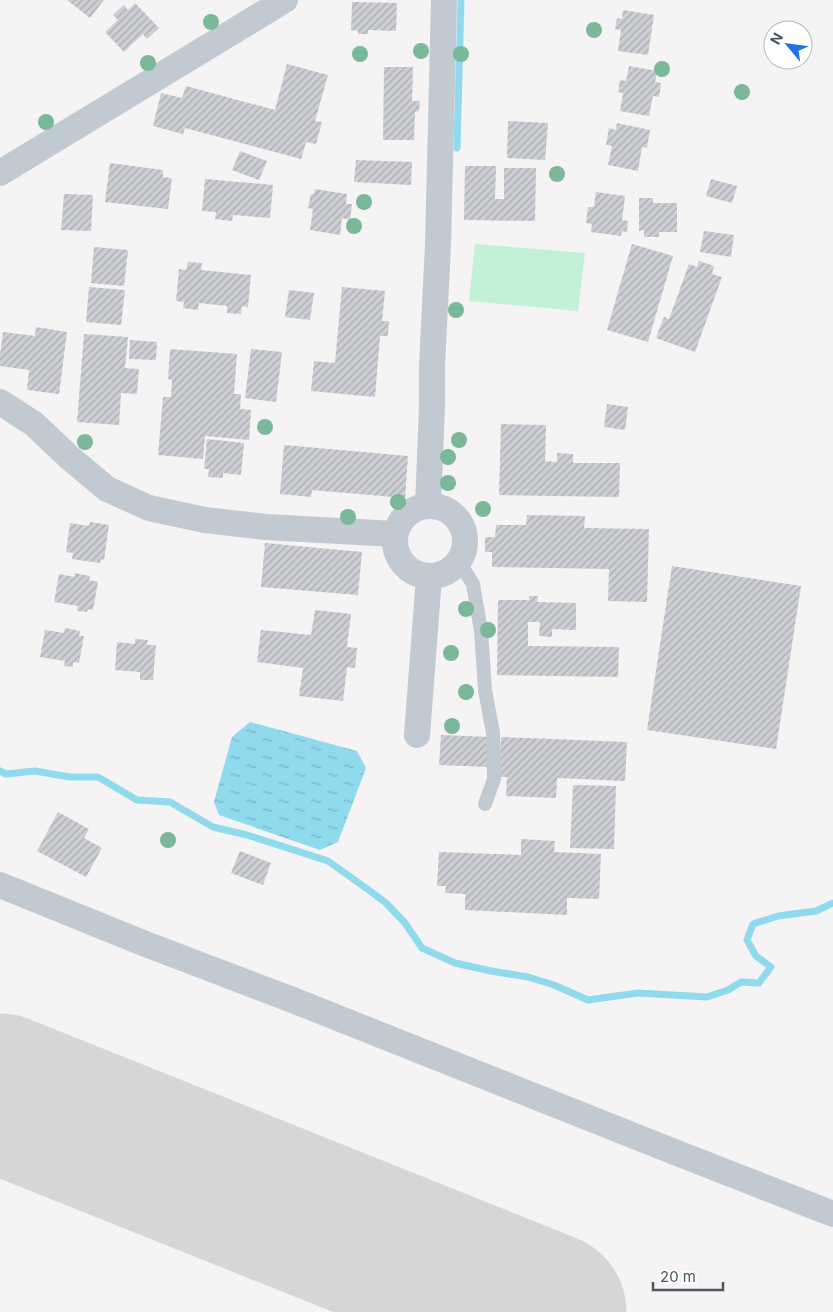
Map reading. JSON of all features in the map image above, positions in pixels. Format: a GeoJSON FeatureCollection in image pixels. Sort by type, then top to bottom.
{"type":"FeatureCollection","features":[{"type":"Feature","properties":{"kind":"street"},"geometry":{"type":"LineString","coordinates":[[0,174],[285,0]]}},
{"type":"Feature","properties":{"kind":"street"},"geometry":{"type":"LineString","coordinates":[[428,506],[437,261],[430,106],[444,0]]}},
{"type":"Feature","properties":{"kind":"street"},"geometry":{"type":"LineString","coordinates":[[0,402],[34,424],[107,489],[149,508],[205,520],[266,527],[395,534]]}},
{"type":"Feature","properties":{"kind":"street"},"geometry":{"type":"LineString","coordinates":[[428,506],[439,507],[449,512],[458,519],[464,529],[464,552],[450,570],[440,576],[429,577],[416,574],[405,568],[398,558],[394,546],[395,534],[399,523],[406,514],[416,508],[428,506]]}},
{"type":"Feature","properties":{"kind":"street"},"geometry":{"type":"LineString","coordinates":[[417,735],[429,577]]}},
{"type":"Feature","properties":{"kind":"street"},"geometry":{"type":"LineString","coordinates":[[0,885],[833,1214]]}},
{"type":"Feature","properties":{"kind":"lane"},"geometry":{"type":"LineString","coordinates":[[458,562],[474,584],[486,690],[493,733],[494,779],[485,804]]}},
{"type":"Feature","properties":{"kind":"green space"},"geometry":{"type":"Polygon","coordinates":[[[475,244],[585,253],[578,311],[469,301],[475,244]]]}},
{"type":"Feature","properties":{"kind":"water"},"geometry":{"type":"Polygon","coordinates":[[[250,722],[357,751],[366,768],[338,842],[320,850],[219,815],[214,802],[232,737],[250,722]]]}},
{"type":"Feature","properties":{"kind":"building"},"geometry":{"type":"Polygon","coordinates":[[[67,0],[104,0],[90,18],[67,0]]]}},
{"type":"Feature","properties":{"kind":"building"},"geometry":{"type":"Polygon","coordinates":[[[352,2],[397,3],[396,31],[368,30],[368,34],[358,34],[358,31],[351,30],[352,2]]]}},
{"type":"Feature","properties":{"kind":"building"},"geometry":{"type":"Polygon","coordinates":[[[135,3],[159,28],[147,39],[143,34],[124,52],[105,32],[118,20],[113,15],[124,5],[128,10],[135,3]]]}},
{"type":"Feature","properties":{"kind":"building"},"geometry":{"type":"Polygon","coordinates":[[[623,10],[654,15],[648,55],[618,51],[621,30],[615,29],[617,18],[622,19],[623,10]]]}},
{"type":"Feature","properties":{"kind":"building"},"geometry":{"type":"Polygon","coordinates":[[[287,64],[328,75],[315,121],[322,122],[316,144],[306,142],[301,159],[185,128],[183,134],[153,126],[161,93],[182,98],[186,86],[275,110],[287,64]]]}},
{"type":"Feature","properties":{"kind":"building"},"geometry":{"type":"Polygon","coordinates":[[[629,66],[657,71],[655,82],[661,83],[659,97],[653,96],[649,116],[620,111],[623,93],[618,92],[620,80],[626,81],[629,66]]]}},
{"type":"Feature","properties":{"kind":"building"},"geometry":{"type":"Polygon","coordinates":[[[384,67],[413,67],[412,101],[420,101],[419,111],[415,112],[414,140],[383,140],[384,67]]]}},
{"type":"Feature","properties":{"kind":"building"},"geometry":{"type":"Polygon","coordinates":[[[508,121],[548,123],[545,160],[507,158],[508,121]]]}},
{"type":"Feature","properties":{"kind":"building"},"geometry":{"type":"Polygon","coordinates":[[[617,123],[650,130],[647,148],[642,147],[638,171],[608,165],[612,146],[606,145],[609,128],[616,130],[617,123]]]}},
{"type":"Feature","properties":{"kind":"building"},"geometry":{"type":"Polygon","coordinates":[[[240,151],[267,161],[259,180],[232,170],[240,151]]]}},
{"type":"Feature","properties":{"kind":"building"},"geometry":{"type":"Polygon","coordinates":[[[356,160],[412,162],[411,185],[354,182],[356,160]]]}},
{"type":"Feature","properties":{"kind":"building"},"geometry":{"type":"Polygon","coordinates":[[[110,163],[163,170],[163,177],[172,178],[168,209],[105,202],[110,163]]]}},
{"type":"Feature","properties":{"kind":"building"},"geometry":{"type":"Polygon","coordinates":[[[465,166],[496,166],[495,199],[504,199],[504,168],[536,168],[535,221],[464,220],[465,166]]]}},
{"type":"Feature","properties":{"kind":"building"},"geometry":{"type":"Polygon","coordinates":[[[205,179],[273,185],[270,218],[233,215],[232,221],[215,219],[216,212],[202,211],[205,179]]]}},
{"type":"Feature","properties":{"kind":"building"},"geometry":{"type":"Polygon","coordinates":[[[711,179],[737,186],[732,203],[706,196],[711,179]]]}},
{"type":"Feature","properties":{"kind":"building"},"geometry":{"type":"Polygon","coordinates":[[[315,189],[347,194],[346,204],[352,204],[350,220],[342,218],[340,235],[310,230],[313,209],[308,208],[311,194],[314,194],[315,189]]]}},
{"type":"Feature","properties":{"kind":"building"},"geometry":{"type":"Polygon","coordinates":[[[596,192],[625,196],[622,220],[628,221],[627,232],[622,231],[621,236],[591,232],[592,224],[586,223],[588,207],[594,207],[596,192]]]}},
{"type":"Feature","properties":{"kind":"building"},"geometry":{"type":"Polygon","coordinates":[[[64,194],[93,195],[91,231],[61,230],[64,194]]]}},
{"type":"Feature","properties":{"kind":"building"},"geometry":{"type":"Polygon","coordinates":[[[639,198],[653,198],[653,203],[677,203],[677,232],[659,232],[659,237],[644,237],[644,230],[639,231],[639,198]]]}},
{"type":"Feature","properties":{"kind":"building"},"geometry":{"type":"Polygon","coordinates":[[[704,231],[734,235],[731,257],[700,252],[704,231]]]}},
{"type":"Feature","properties":{"kind":"building"},"geometry":{"type":"Polygon","coordinates":[[[632,244],[673,256],[648,342],[607,330],[632,244]]]}},
{"type":"Feature","properties":{"kind":"building"},"geometry":{"type":"Polygon","coordinates":[[[94,247],[128,250],[124,286],[91,283],[94,247]]]}},
{"type":"Feature","properties":{"kind":"building"},"geometry":{"type":"Polygon","coordinates":[[[699,261],[714,266],[712,274],[722,277],[695,352],[656,338],[664,317],[669,319],[689,264],[697,267],[699,261]]]}},
{"type":"Feature","properties":{"kind":"building"},"geometry":{"type":"Polygon","coordinates":[[[188,262],[202,263],[201,270],[251,275],[248,307],[242,306],[241,314],[227,313],[227,306],[199,303],[198,310],[183,308],[184,302],[176,301],[179,269],[186,270],[188,262]]]}},
{"type":"Feature","properties":{"kind":"building"},"geometry":{"type":"Polygon","coordinates":[[[89,287],[125,290],[121,325],[86,322],[89,287]]]}},
{"type":"Feature","properties":{"kind":"building"},"geometry":{"type":"Polygon","coordinates":[[[342,287],[385,291],[382,321],[389,321],[388,336],[380,336],[375,397],[311,391],[314,361],[335,363],[342,287]]]}},
{"type":"Feature","properties":{"kind":"building"},"geometry":{"type":"Polygon","coordinates":[[[289,290],[314,293],[310,320],[285,317],[289,290]]]}},
{"type":"Feature","properties":{"kind":"building"},"geometry":{"type":"Polygon","coordinates":[[[36,327],[67,332],[59,394],[27,390],[29,370],[0,366],[3,332],[35,336],[36,327]]]}},
{"type":"Feature","properties":{"kind":"building"},"geometry":{"type":"Polygon","coordinates":[[[84,334],[128,337],[125,368],[139,369],[137,394],[121,393],[119,425],[77,422],[84,334]]]}},
{"type":"Feature","properties":{"kind":"building"},"geometry":{"type":"Polygon","coordinates":[[[130,340],[157,342],[156,360],[129,359],[130,340]]]}},
{"type":"Feature","properties":{"kind":"building"},"geometry":{"type":"Polygon","coordinates":[[[170,349],[237,354],[234,394],[241,394],[240,409],[251,410],[249,440],[205,436],[203,459],[158,455],[163,397],[171,397],[172,380],[168,379],[170,349]]]}},
{"type":"Feature","properties":{"kind":"building"},"geometry":{"type":"Polygon","coordinates":[[[251,349],[282,352],[276,402],[245,398],[251,349]]]}},
{"type":"Feature","properties":{"kind":"building"},"geometry":{"type":"Polygon","coordinates":[[[607,404],[628,407],[625,430],[604,427],[607,404]]]}},
{"type":"Feature","properties":{"kind":"building"},"geometry":{"type":"Polygon","coordinates":[[[501,424],[546,425],[545,461],[557,462],[557,453],[573,454],[573,463],[620,463],[619,497],[499,495],[501,424]]]}},
{"type":"Feature","properties":{"kind":"building"},"geometry":{"type":"Polygon","coordinates":[[[207,439],[244,443],[241,475],[223,473],[223,478],[208,477],[209,469],[204,469],[207,439]]]}},
{"type":"Feature","properties":{"kind":"building"},"geometry":{"type":"Polygon","coordinates":[[[284,445],[408,456],[405,498],[312,490],[311,497],[280,494],[284,445]]]}},
{"type":"Feature","properties":{"kind":"building"},"geometry":{"type":"Polygon","coordinates":[[[527,515],[585,516],[584,528],[649,529],[647,602],[608,601],[609,569],[492,567],[492,552],[485,552],[485,537],[495,537],[496,525],[526,525],[527,515]]]}},
{"type":"Feature","properties":{"kind":"building"},"geometry":{"type":"Polygon","coordinates":[[[90,522],[109,525],[104,560],[101,559],[100,563],[72,559],[73,553],[66,552],[70,523],[89,526],[90,522]]]}},
{"type":"Feature","properties":{"kind":"building"},"geometry":{"type":"Polygon","coordinates":[[[265,543],[362,552],[358,595],[261,587],[265,543]]]}},
{"type":"Feature","properties":{"kind":"building"},"geometry":{"type":"Polygon","coordinates":[[[672,566],[801,586],[776,749],[647,730],[672,566]]]}},
{"type":"Feature","properties":{"kind":"building"},"geometry":{"type":"Polygon","coordinates":[[[75,573],[90,576],[89,580],[98,582],[93,610],[88,609],[87,612],[77,611],[78,606],[54,602],[59,574],[75,577],[75,573]]]}},
{"type":"Feature","properties":{"kind":"building"},"geometry":{"type":"Polygon","coordinates":[[[529,596],[538,596],[537,602],[576,603],[576,630],[552,629],[552,637],[539,636],[540,622],[528,622],[528,646],[619,647],[618,677],[497,675],[498,600],[529,600],[529,596]]]}},
{"type":"Feature","properties":{"kind":"building"},"geometry":{"type":"Polygon","coordinates":[[[315,610],[351,614],[347,647],[357,648],[355,668],[347,667],[343,701],[299,696],[303,668],[257,662],[261,630],[311,635],[315,610]]]}},
{"type":"Feature","properties":{"kind":"building"},"geometry":{"type":"Polygon","coordinates":[[[65,628],[80,631],[79,636],[84,636],[79,663],[73,662],[73,667],[64,666],[65,661],[40,657],[45,630],[64,633],[65,628]]]}},
{"type":"Feature","properties":{"kind":"building"},"geometry":{"type":"Polygon","coordinates":[[[135,639],[148,640],[147,645],[156,645],[153,680],[140,680],[140,672],[115,670],[117,642],[135,644],[135,639]]]}},
{"type":"Feature","properties":{"kind":"building"},"geometry":{"type":"Polygon","coordinates":[[[441,735],[490,737],[489,767],[439,765],[441,735]]]}},
{"type":"Feature","properties":{"kind":"building"},"geometry":{"type":"Polygon","coordinates":[[[501,737],[627,742],[625,781],[557,778],[556,798],[506,796],[507,777],[499,777],[501,737]]]}},
{"type":"Feature","properties":{"kind":"building"},"geometry":{"type":"Polygon","coordinates":[[[573,785],[616,786],[614,849],[570,848],[573,785]]]}},
{"type":"Feature","properties":{"kind":"building"},"geometry":{"type":"Polygon","coordinates":[[[58,812],[89,829],[84,838],[102,848],[86,877],[37,851],[58,812]]]}},
{"type":"Feature","properties":{"kind":"building"},"geometry":{"type":"Polygon","coordinates":[[[521,839],[555,841],[554,852],[601,854],[599,899],[567,898],[567,915],[465,910],[465,894],[445,893],[446,886],[437,886],[439,852],[521,855],[521,839]]]}},
{"type":"Feature","properties":{"kind":"building"},"geometry":{"type":"Polygon","coordinates":[[[240,851],[271,863],[263,885],[231,873],[240,851]]]}},
{"type":"Feature","properties":{"kind":"waterway"},"geometry":{"type":"LineString","coordinates":[[457,148],[461,0]]}},
{"type":"Feature","properties":{"kind":"waterway"},"geometry":{"type":"LineString","coordinates":[[0,771],[6,774],[35,771],[70,777],[98,777],[137,800],[170,802],[213,827],[247,835],[328,861],[386,903],[405,923],[422,948],[455,963],[528,977],[554,985],[588,1000],[638,993],[707,997],[728,990],[741,982],[759,983],[771,967],[756,956],[747,940],[753,924],[778,916],[816,911],[833,903]]}},
{"type":"Feature","properties":{"kind":"runway"},"geometry":{"type":"LineString","coordinates":[[0,1093],[547,1312]]}}]}
